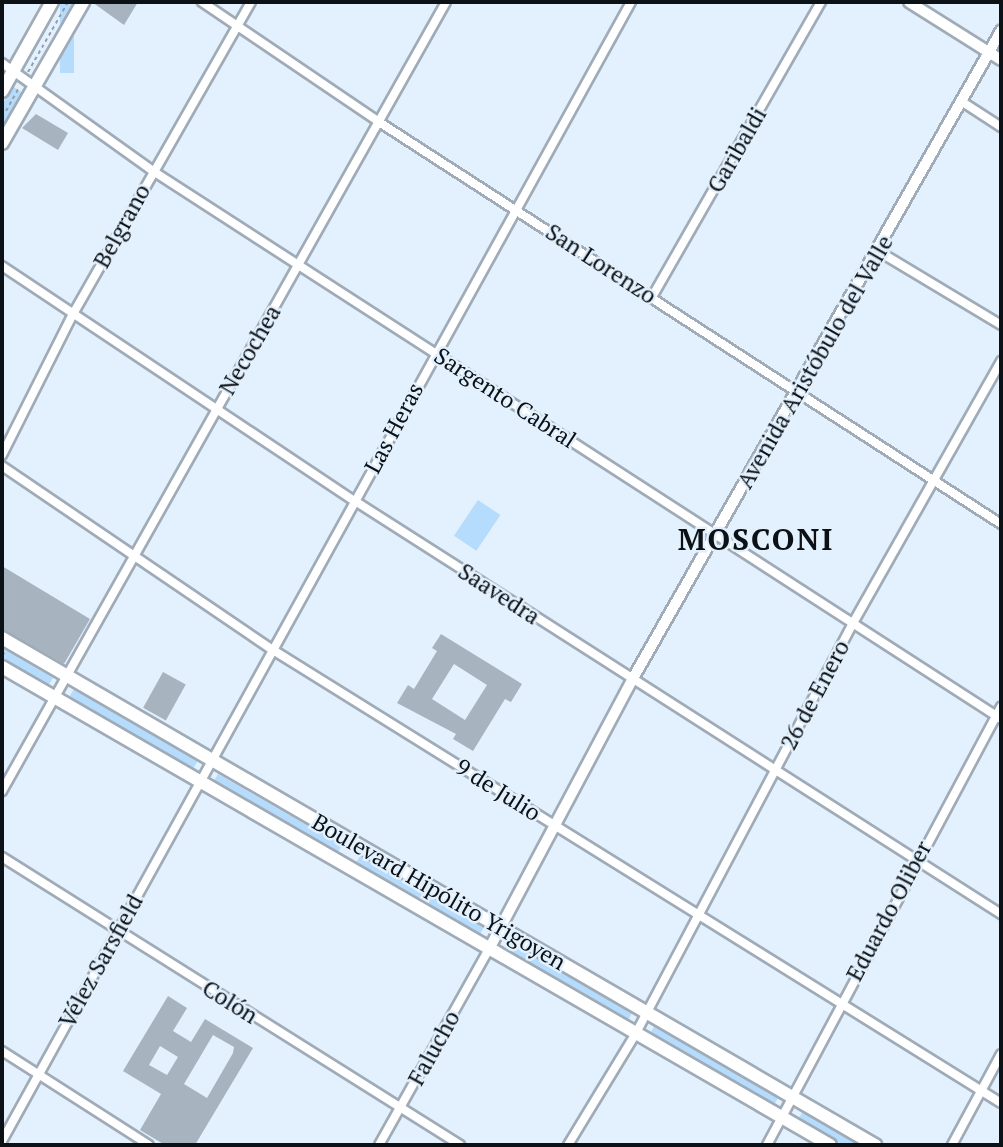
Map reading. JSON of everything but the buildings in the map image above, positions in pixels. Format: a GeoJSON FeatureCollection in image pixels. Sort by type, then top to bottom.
{"type":"FeatureCollection","features":[{"type":"Feature","properties":{"kind":"main road"},"geometry":{"type":"LineString","coordinates":[[2,143],[52,2]]}},
{"type":"Feature","properties":{"kind":"main road"},"geometry":{"type":"LineString","coordinates":[[2,91],[24,78],[83,2]]}},
{"type":"Feature","properties":{"kind":"main road","name":"Boulevard Hipólito Yrigoyen"},"geometry":{"type":"LineString","coordinates":[[2,638],[876,1145]]}},
{"type":"Feature","properties":{"kind":"main road","name":"Boulevard Hipólito Yrigoyen"},"geometry":{"type":"LineString","coordinates":[[2,667],[488,951],[830,1145]]}},
{"type":"Feature","properties":{"kind":"main road"},"geometry":{"type":"LineString","coordinates":[[343,866],[356,844]]}},
{"type":"Feature","properties":{"kind":"street","name":"San Lorenzo"},"geometry":{"type":"LineString","coordinates":[[202,2],[379,122],[516,208],[1001,524]]}},
{"type":"Feature","properties":{"kind":"street","name":"Belgrano"},"geometry":{"type":"LineString","coordinates":[[2,455],[73,314],[251,2]]}},
{"type":"Feature","properties":{"kind":"street","name":"Necochea"},"geometry":{"type":"LineString","coordinates":[[2,791],[56,700],[66,677],[446,2]]}},
{"type":"Feature","properties":{"kind":"street","name":"Las Heras"},"geometry":{"type":"LineString","coordinates":[[202,783],[434,352],[631,2]]}},
{"type":"Feature","properties":{"kind":"street","name":"Garibaldi"},"geometry":{"type":"LineString","coordinates":[[652,297],[821,2]]}},
{"type":"Feature","properties":{"kind":"street"},"geometry":{"type":"LineString","coordinates":[[909,2],[1001,60]]}},
{"type":"Feature","properties":{"kind":"street","name":"Avenida Aristóbulo del Valle"},"geometry":{"type":"LineString","coordinates":[[488,951],[632,680],[798,393],[1001,31]]}},
{"type":"Feature","properties":{"kind":"street","name":"Sargento Cabral"},"geometry":{"type":"LineString","coordinates":[[2,63],[153,171],[999,718]]}},
{"type":"Feature","properties":{"kind":"street"},"geometry":{"type":"LineString","coordinates":[[961,101],[1001,127]]}},
{"type":"Feature","properties":{"kind":"street"},"geometry":{"type":"LineString","coordinates":[[878,251],[1001,325]]}},
{"type":"Feature","properties":{"kind":"street","name":"Saavedra"},"geometry":{"type":"LineString","coordinates":[[2,266],[216,410],[632,680],[1001,914]]}},
{"type":"Feature","properties":{"kind":"street","name":"26 de Enero"},"geometry":{"type":"LineString","coordinates":[[568,1145],[636,1033],[853,623],[1001,361]]}},
{"type":"Feature","properties":{"kind":"street","name":"9 de Julio"},"geometry":{"type":"LineString","coordinates":[[2,466],[137,555],[273,650],[1001,1103]]}},
{"type":"Feature","properties":{"kind":"street","name":"Eduardo Oliber"},"geometry":{"type":"LineString","coordinates":[[767,1145],[916,859],[999,718],[1001,707]]}},
{"type":"Feature","properties":{"kind":"street","name":"Vélez Sarsfield"},"geometry":{"type":"LineString","coordinates":[[2,1141],[116,931],[202,783]]}},
{"type":"Feature","properties":{"kind":"street","name":"Colón"},"geometry":{"type":"LineString","coordinates":[[2,857],[460,1145]]}},
{"type":"Feature","properties":{"kind":"street","name":"Falucho"},"geometry":{"type":"LineString","coordinates":[[379,1145],[488,951]]}},
{"type":"Feature","properties":{"kind":"street"},"geometry":{"type":"LineString","coordinates":[[2,1051],[149,1145]]}},
{"type":"Feature","properties":{"kind":"street"},"geometry":{"type":"LineString","coordinates":[[952,1145],[1001,1054]]}},
{"type":"Feature","properties":{"kind":"path"},"geometry":{"type":"LineString","coordinates":[[2,118],[68,2]]}},
{"type":"Feature","properties":{"kind":"shaded area"},"geometry":{"type":"Polygon","coordinates":[[[60,2],[74,2],[74,73],[60,73],[60,2]]]}},
{"type":"Feature","properties":{"kind":"shaded area"},"geometry":{"type":"Polygon","coordinates":[[[12,86],[23,93],[2,130],[2,105],[12,86]]]}},
{"type":"Feature","properties":{"kind":"shaded area"},"geometry":{"type":"Polygon","coordinates":[[[478,500],[500,515],[476,551],[454,536],[478,500]]]}},
{"type":"Feature","properties":{"kind":"shaded area"},"geometry":{"type":"Polygon","coordinates":[[[2,648],[53,678],[48,686],[2,658],[2,648]]]}},
{"type":"Feature","properties":{"kind":"shaded area"},"geometry":{"type":"Polygon","coordinates":[[[74,689],[198,760],[193,768],[70,697],[74,689]]]}},
{"type":"Feature","properties":{"kind":"shaded area"},"geometry":{"type":"Polygon","coordinates":[[[218,774],[342,846],[337,853],[214,782],[218,774]]]}},
{"type":"Feature","properties":{"kind":"shaded area"},"geometry":{"type":"Polygon","coordinates":[[[360,856],[484,928],[479,935],[356,864],[360,856]]]}},
{"type":"Feature","properties":{"kind":"shaded area"},"geometry":{"type":"Polygon","coordinates":[[[509,942],[632,1013],[627,1021],[505,950],[509,942]]]}},
{"type":"Feature","properties":{"kind":"shaded area"},"geometry":{"type":"Polygon","coordinates":[[[655,1025],[779,1096],[774,1104],[650,1033],[655,1025]]]}},
{"type":"Feature","properties":{"kind":"shaded area"},"geometry":{"type":"Polygon","coordinates":[[[804,1110],[866,1145],[843,1145],[798,1119],[804,1110]]]}},
{"type":"Feature","properties":{"kind":"district","name":"MOSCONI"},"geometry":{"type":"Point","coordinates":[756,539]}}]}
